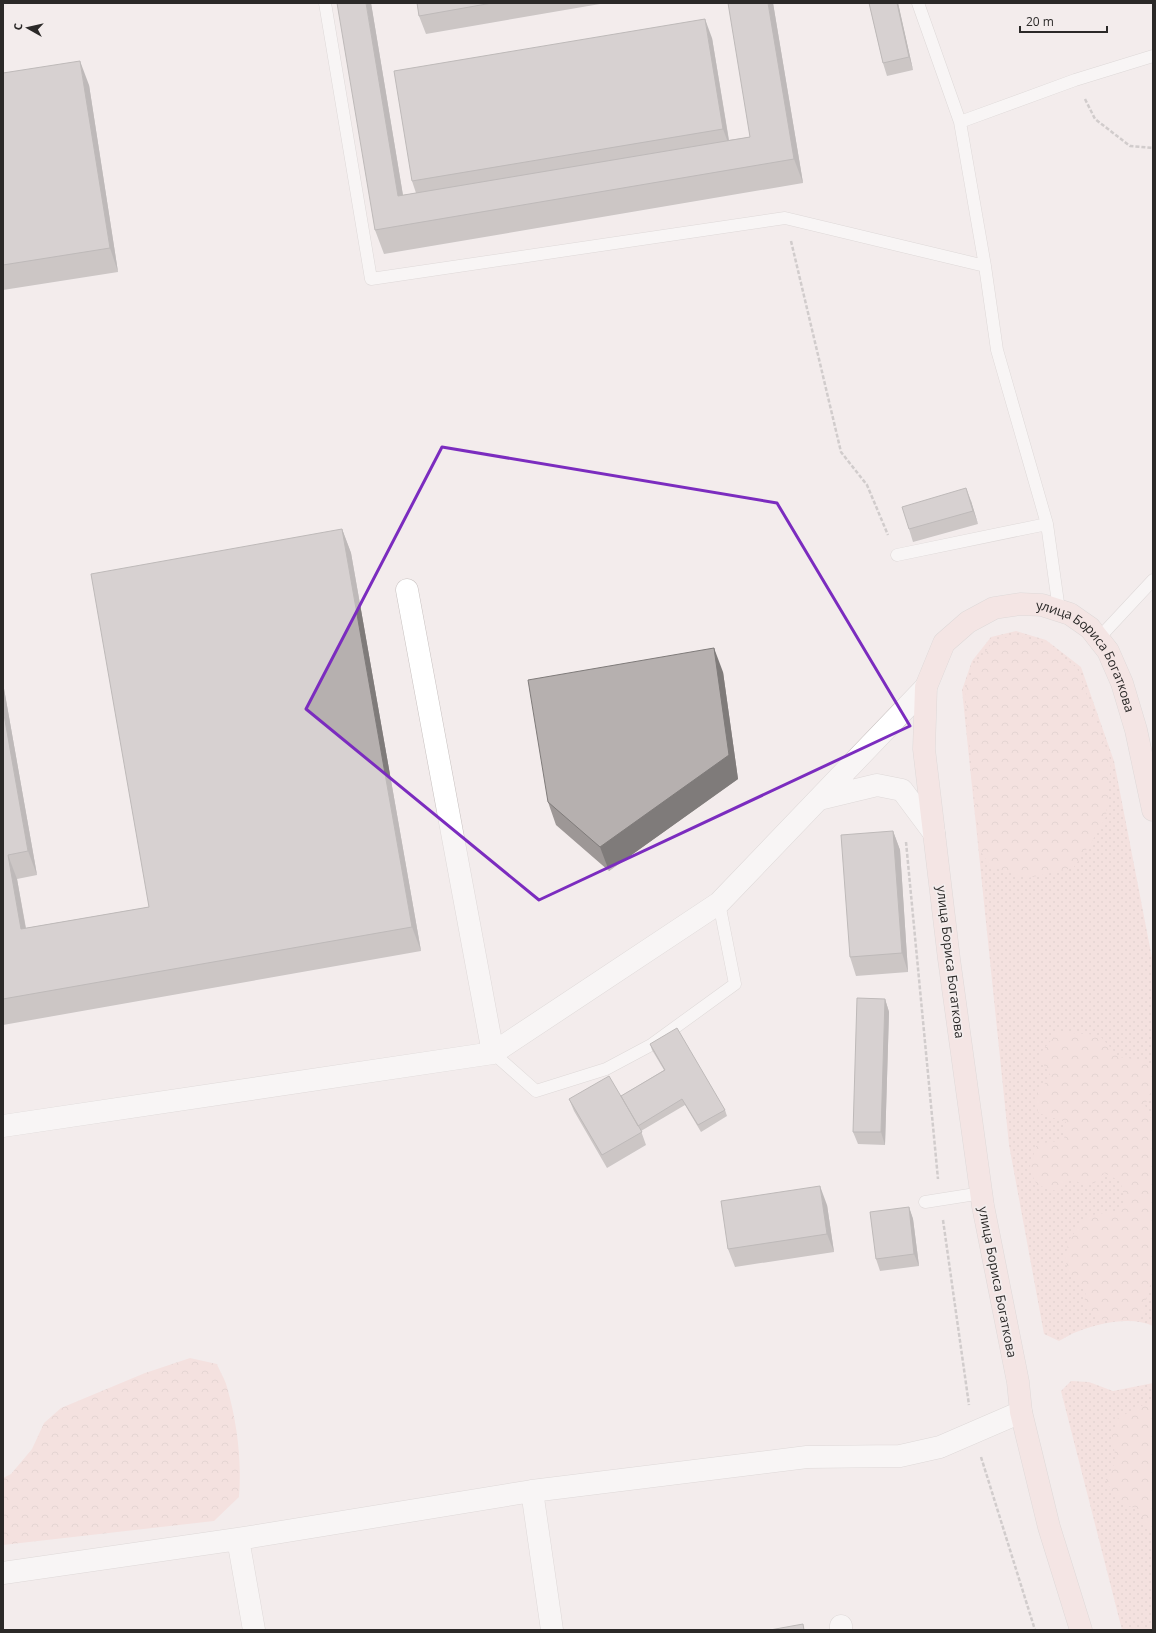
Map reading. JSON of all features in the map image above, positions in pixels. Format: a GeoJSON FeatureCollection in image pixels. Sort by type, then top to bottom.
{"type":"FeatureCollection","features":[{"type":"Feature","properties":{"kind":"main road","name":"улица Бориса Богаткова"},"geometry":{"type":"LineString","coordinates":[[1080,1630],[1049,1527],[1021,1412],[1018,1382],[982,1194],[950,966],[924,749],[926,687],[944,643],[968,622],[994,608],[1020,604],[1042,605],[1059,610],[1070,614],[1090,628],[1108,652],[1122,683],[1136,730],[1153,810]]}},
{"type":"Feature","properties":{"kind":"street"},"geometry":{"type":"LineString","coordinates":[[407,590],[493,1053]]}},
{"type":"Feature","properties":{"kind":"street"},"geometry":{"type":"LineString","coordinates":[[3,1126],[493,1053],[719,903],[926,687]]}},
{"type":"Feature","properties":{"kind":"street"},"geometry":{"type":"LineString","coordinates":[[819,799],[877,784],[902,790],[934,833]]}},
{"type":"Feature","properties":{"kind":"street"},"geometry":{"type":"LineString","coordinates":[[3,1573],[238,1539],[532,1491],[807,1457],[900,1456],[940,1447],[1021,1412]]}},
{"type":"Feature","properties":{"kind":"street"},"geometry":{"type":"LineString","coordinates":[[532,1491],[552,1630]]}},
{"type":"Feature","properties":{"kind":"street"},"geometry":{"type":"LineString","coordinates":[[238,1539],[254,1630]]}},
{"type":"Feature","properties":{"kind":"lane"},"geometry":{"type":"LineString","coordinates":[[325,3],[371,279],[785,218],[985,266]]}},
{"type":"Feature","properties":{"kind":"lane"},"geometry":{"type":"LineString","coordinates":[[918,3],[960,122],[985,266],[997,350],[1047,524],[1059,610]]}},
{"type":"Feature","properties":{"kind":"lane"},"geometry":{"type":"LineString","coordinates":[[960,122],[1075,80],[1153,56]]}},
{"type":"Feature","properties":{"kind":"lane"},"geometry":{"type":"LineString","coordinates":[[897,555],[1047,524]]}},
{"type":"Feature","properties":{"kind":"lane"},"geometry":{"type":"LineString","coordinates":[[1098,639],[1153,580]]}},
{"type":"Feature","properties":{"kind":"lane"},"geometry":{"type":"LineString","coordinates":[[493,1053],[536,1091],[606,1069],[651,1045],[735,984],[719,903]]}},
{"type":"Feature","properties":{"kind":"lane"},"geometry":{"type":"LineString","coordinates":[[924,1202],[982,1194]]}},
{"type":"Feature","properties":{"kind":"path"},"geometry":{"type":"LineString","coordinates":[[1075,80],[1095,119],[1130,146],[1153,148]]}},
{"type":"Feature","properties":{"kind":"path"},"geometry":{"type":"LineString","coordinates":[[785,218],[840,452],[867,485],[897,555]]}},
{"type":"Feature","properties":{"kind":"highlighted area"},"geometry":{"type":"Polygon","coordinates":[[[442,447],[777,503],[910,726],[539,900],[306,709],[442,447]]]}},
{"type":"Feature","properties":{"kind":"green space"},"geometry":{"type":"Polygon","coordinates":[[[1016,631],[1046,640],[1081,667],[1114,761],[1153,963],[1153,1326],[1136,1321],[1106,1323],[1076,1332],[1059,1341],[1044,1334],[1009,1145],[962,690],[972,661],[991,637],[1016,631]]]}},
{"type":"Feature","properties":{"kind":"green space"},"geometry":{"type":"Polygon","coordinates":[[[1014,635],[1044,643],[1077,668],[1111,762],[1106,817],[1091,843],[1073,868],[1028,878],[991,867],[979,849],[965,692],[974,665],[993,642],[1014,635]]]}},
{"type":"Feature","properties":{"kind":"green space"},"geometry":{"type":"Polygon","coordinates":[[[1058,1032],[1099,1035],[1119,1057],[1147,1061],[1153,1069],[1153,1087],[1145,1105],[1153,1123],[1153,1275],[1141,1318],[1121,1321],[1098,1319],[1084,1307],[1086,1288],[1069,1274],[1065,1258],[1069,1240],[1087,1216],[1115,1211],[1126,1202],[1120,1181],[1104,1173],[1096,1182],[1085,1186],[1069,1177],[1056,1191],[1037,1185],[1029,1169],[1037,1144],[1064,1140],[1066,1122],[1038,1113],[1036,1094],[1051,1076],[1038,1056],[1058,1032]]]}},
{"type":"Feature","properties":{"kind":"green space"},"geometry":{"type":"Polygon","coordinates":[[[190,1358],[217,1364],[226,1384],[234,1414],[238,1441],[240,1469],[239,1497],[214,1521],[3,1545],[3,1478],[11,1474],[32,1449],[44,1423],[61,1408],[145,1373],[190,1358]]]}},
{"type":"Feature","properties":{"kind":"green space"},"geometry":{"type":"Polygon","coordinates":[[[1071,1381],[1089,1382],[1113,1391],[1153,1383],[1153,1630],[1122,1630],[1061,1391],[1071,1381]]]}},
{"type":"Feature","properties":{"kind":"green space"},"geometry":{"type":"Polygon","coordinates":[[[1153,1402],[1153,1528],[1150,1532],[1138,1509],[1117,1499],[1106,1479],[1116,1461],[1112,1436],[1118,1418],[1143,1405],[1153,1402]]]}},
{"type":"Feature","properties":{"kind":"building"},"geometry":{"type":"Polygon","coordinates":[[[337,3],[366,3],[398,196],[750,137],[728,3],[768,3],[794,159],[375,230],[337,3]]]}},
{"type":"Feature","properties":{"kind":"building"},"geometry":{"type":"Polygon","coordinates":[[[417,3],[492,3],[419,16],[417,3]]]}},
{"type":"Feature","properties":{"kind":"building"},"geometry":{"type":"Polygon","coordinates":[[[869,3],[897,3],[909,57],[883,63],[869,3]]]}},
{"type":"Feature","properties":{"kind":"building"},"geometry":{"type":"Polygon","coordinates":[[[705,19],[723,129],[412,181],[394,71],[705,19]]]}},
{"type":"Feature","properties":{"kind":"building"},"geometry":{"type":"Polygon","coordinates":[[[80,61],[110,248],[3,265],[3,73],[80,61]]]}},
{"type":"Feature","properties":{"kind":"building"},"geometry":{"type":"Polygon","coordinates":[[[966,488],[973,511],[909,529],[902,507],[966,488]]]}},
{"type":"Feature","properties":{"kind":"building"},"geometry":{"type":"Polygon","coordinates":[[[342,529],[412,927],[3,999],[3,709],[28,851],[8,855],[21,929],[149,907],[91,574],[342,529]]]}},
{"type":"Feature","properties":{"kind":"building"},"geometry":{"type":"Polygon","coordinates":[[[714,648],[729,755],[600,847],[548,802],[528,680],[714,648]]]}},
{"type":"Feature","properties":{"kind":"building"},"geometry":{"type":"Polygon","coordinates":[[[893,831],[902,953],[850,957],[841,835],[893,831]]]}},
{"type":"Feature","properties":{"kind":"building"},"geometry":{"type":"Polygon","coordinates":[[[857,998],[885,999],[881,1132],[853,1132],[857,998]]]}},
{"type":"Feature","properties":{"kind":"building"},"geometry":{"type":"Polygon","coordinates":[[[677,1028],[725,1110],[698,1125],[682,1099],[638,1126],[621,1096],[665,1070],[650,1044],[677,1028]]]}},
{"type":"Feature","properties":{"kind":"building"},"geometry":{"type":"Polygon","coordinates":[[[609,1076],[642,1132],[602,1155],[569,1099],[609,1076]]]}},
{"type":"Feature","properties":{"kind":"building"},"geometry":{"type":"Polygon","coordinates":[[[820,1186],[827,1234],[728,1249],[721,1201],[820,1186]]]}},
{"type":"Feature","properties":{"kind":"building"},"geometry":{"type":"Polygon","coordinates":[[[909,1207],[914,1254],[876,1259],[870,1212],[909,1207]]]}},
{"type":"Feature","properties":{"kind":"building"},"geometry":{"type":"Polygon","coordinates":[[[803,1624],[804,1630],[770,1630],[803,1624]]]}}]}
